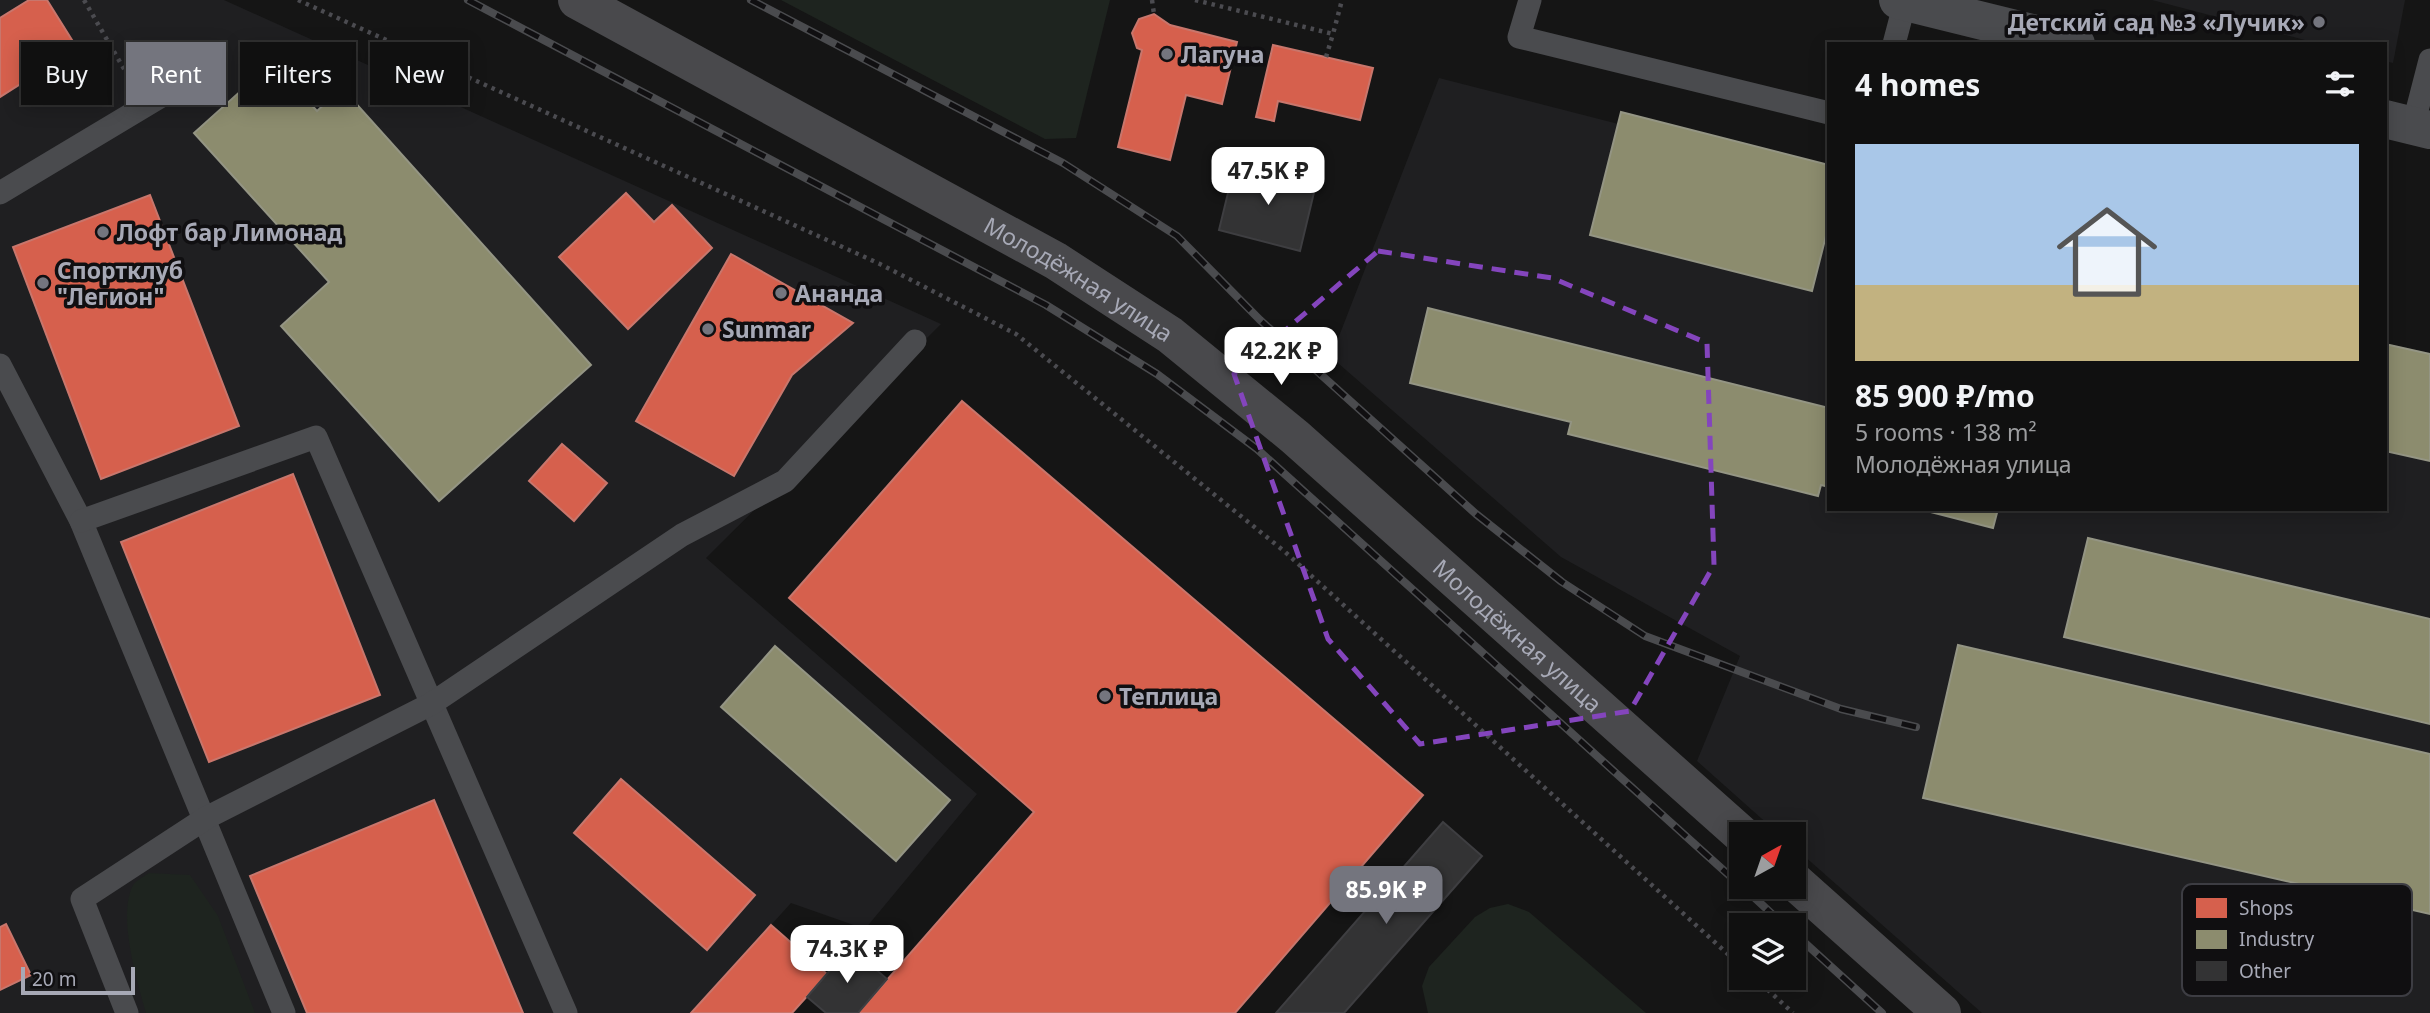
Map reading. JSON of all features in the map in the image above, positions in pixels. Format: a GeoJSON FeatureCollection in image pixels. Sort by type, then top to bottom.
{"type":"FeatureCollection","features":[{"type":"Feature","properties":{"kind":"main road","name":"Молодёжная улица"},"geometry":{"type":"LineString","coordinates":[[577,0],[1056,261],[1170,334],[1295,437],[1729,823]]}},
{"type":"Feature","properties":{"kind":"main road"},"geometry":{"type":"LineString","coordinates":[[1806,892],[1942,1013]]}},
{"type":"Feature","properties":{"kind":"street"},"geometry":{"type":"LineString","coordinates":[[1901,1],[2068,42]]}},
{"type":"Feature","properties":{"kind":"lane"},"geometry":{"type":"LineString","coordinates":[[1530,0],[1519,37],[1827,113]]}},
{"type":"Feature","properties":{"kind":"lane"},"geometry":{"type":"LineString","coordinates":[[1894,42],[1901,1]]}},
{"type":"Feature","properties":{"kind":"lane"},"geometry":{"type":"LineString","coordinates":[[2409,125],[2430,61]]}},
{"type":"Feature","properties":{"kind":"lane"},"geometry":{"type":"LineString","coordinates":[[0,193],[145,106]]}},
{"type":"Feature","properties":{"kind":"lane"},"geometry":{"type":"LineString","coordinates":[[127,1013],[82,899],[206,818],[430,704],[682,535],[785,481],[915,341]]}},
{"type":"Feature","properties":{"kind":"lane"},"geometry":{"type":"LineString","coordinates":[[0,366],[81,521],[206,818],[284,1013]]}},
{"type":"Feature","properties":{"kind":"lane"},"geometry":{"type":"LineString","coordinates":[[81,521],[316,437],[566,1013]]}},
{"type":"Feature","properties":{"kind":"path"},"geometry":{"type":"LineString","coordinates":[[84,0],[145,106]]}},
{"type":"Feature","properties":{"kind":"path"},"geometry":{"type":"LineString","coordinates":[[298,0],[880,264],[1016,334],[1284,551],[1729,955]]}},
{"type":"Feature","properties":{"kind":"path"},"geometry":{"type":"LineString","coordinates":[[1152,0],[1154,14]]}},
{"type":"Feature","properties":{"kind":"path"},"geometry":{"type":"LineString","coordinates":[[1195,0],[1333,34]]}},
{"type":"Feature","properties":{"kind":"path"},"geometry":{"type":"LineString","coordinates":[[1326,57],[1342,0]]}},
{"type":"Feature","properties":{"kind":"path"},"geometry":{"type":"LineString","coordinates":[[1768,990],[1793,1013]]}},
{"type":"Feature","properties":{"kind":"highlighted area"},"geometry":{"type":"Polygon","coordinates":[[[1378,251],[1552,278],[1707,343],[1714,565],[1630,711],[1420,744],[1328,639],[1234,374],[1378,251]]]}},
{"type":"Feature","properties":{"kind":"shaded area"},"geometry":{"type":"Polygon","coordinates":[[[0,0],[224,0],[317,42],[240,42],[240,105],[356,105],[356,60],[370,66],[370,105],[456,105],[941,324],[706,558],[977,794],[865,929],[791,903],[691,1013],[0,1013],[0,0]]]}},
{"type":"Feature","properties":{"kind":"shaded area"},"geometry":{"type":"Polygon","coordinates":[[[781,0],[1110,0],[1076,138],[1045,139],[781,0]]]}},
{"type":"Feature","properties":{"kind":"shaded area","name":"Детский сад №3 «Лучик»"},"geometry":{"type":"Polygon","coordinates":[[[2152,0],[2405,0],[2393,63],[2387,62],[2387,42],[2312,42],[2152,0]]]}},
{"type":"Feature","properties":{"kind":"shaded area"},"geometry":{"type":"Polygon","coordinates":[[[1439,78],[1827,177],[1827,511],[2387,511],[2387,343],[2430,353],[2430,1013],[1982,1013],[1806,858],[1806,822],[1765,822],[1697,761],[1740,656],[1561,557],[1331,357],[1439,78]]]}},
{"type":"Feature","properties":{"kind":"shaded area"},"geometry":{"type":"Polygon","coordinates":[[[149,873],[190,875],[218,916],[255,1013],[146,1013],[130,950],[127,915],[132,887],[149,873]]]}},
{"type":"Feature","properties":{"kind":"shaded area"},"geometry":{"type":"Polygon","coordinates":[[[1508,904],[1529,912],[1646,1013],[1428,1013],[1422,986],[1429,967],[1475,917],[1490,908],[1508,904]]]}},
{"type":"Feature","properties":{"kind":"building: Shops"},"geometry":{"type":"Polygon","coordinates":[[[29,0],[47,0],[73,42],[21,42],[21,84],[0,97],[0,18],[29,0]]]}},
{"type":"Feature","properties":{"kind":"building: Shops"},"geometry":{"type":"Polygon","coordinates":[[[1154,14],[1170,25],[1237,42],[1222,104],[1186,95],[1170,160],[1118,147],[1142,50],[1137,48],[1132,33],[1139,19],[1154,14]]]}},
{"type":"Feature","properties":{"kind":"building: Shops"},"geometry":{"type":"Polygon","coordinates":[[[1273,45],[1373,68],[1360,120],[1278,101],[1274,121],[1256,117],[1273,45]]]}},
{"type":"Feature","properties":{"kind":"building: Shops"},"geometry":{"type":"Polygon","coordinates":[[[626,193],[654,222],[672,205],[712,248],[628,329],[559,257],[626,193]]]}},
{"type":"Feature","properties":{"kind":"building: Shops"},"geometry":{"type":"Polygon","coordinates":[[[150,195],[239,426],[101,479],[13,247],[150,195]]]}},
{"type":"Feature","properties":{"kind":"building: Shops"},"geometry":{"type":"Polygon","coordinates":[[[731,254],[853,323],[792,375],[734,476],[636,421],[731,254]]]}},
{"type":"Feature","properties":{"kind":"building: Shops","name":"Теплица"},"geometry":{"type":"Polygon","coordinates":[[[962,401],[1423,795],[1235,1013],[858,1013],[1034,812],[789,598],[962,401]]]}},
{"type":"Feature","properties":{"kind":"building: Shops"},"geometry":{"type":"Polygon","coordinates":[[[562,444],[607,483],[574,521],[529,481],[562,444]]]}},
{"type":"Feature","properties":{"kind":"building: Shops"},"geometry":{"type":"Polygon","coordinates":[[[293,474],[380,695],[209,762],[121,542],[293,474]]]}},
{"type":"Feature","properties":{"kind":"building: Shops"},"geometry":{"type":"Polygon","coordinates":[[[621,779],[755,895],[707,950],[574,833],[621,779]]]}},
{"type":"Feature","properties":{"kind":"building: Shops"},"geometry":{"type":"Polygon","coordinates":[[[434,800],[523,1013],[307,1013],[250,876],[434,800]]]}},
{"type":"Feature","properties":{"kind":"building: Shops"},"geometry":{"type":"Polygon","coordinates":[[[6,924],[31,975],[0,990],[0,927],[6,924]]]}},
{"type":"Feature","properties":{"kind":"building: Shops"},"geometry":{"type":"Polygon","coordinates":[[[771,925],[827,974],[792,1013],[691,1013],[771,925]]]}},
{"type":"Feature","properties":{"kind":"building: Industry"},"geometry":{"type":"Polygon","coordinates":[[[240,92],[240,105],[312,105],[317,111],[324,105],[356,104],[591,365],[439,501],[281,326],[329,282],[194,133],[240,92]]]}},
{"type":"Feature","properties":{"kind":"building: Industry"},"geometry":{"type":"Polygon","coordinates":[[[1621,112],[1827,164],[1827,232],[1812,291],[1590,235],[1621,112]]]}},
{"type":"Feature","properties":{"kind":"building: Industry"},"geometry":{"type":"Polygon","coordinates":[[[1428,308],[1827,408],[1827,486],[1821,485],[1818,496],[1568,434],[1571,422],[1410,383],[1428,308]]]}},
{"type":"Feature","properties":{"kind":"building: Industry"},"geometry":{"type":"Polygon","coordinates":[[[2387,344],[2430,354],[2430,461],[2387,451],[2387,344]]]}},
{"type":"Feature","properties":{"kind":"building: Industry"},"geometry":{"type":"Polygon","coordinates":[[[1927,511],[1997,511],[1993,528],[1927,511]]]}},
{"type":"Feature","properties":{"kind":"building: Industry"},"geometry":{"type":"Polygon","coordinates":[[[2088,538],[2430,619],[2430,724],[2064,637],[2088,538]]]}},
{"type":"Feature","properties":{"kind":"building: Industry"},"geometry":{"type":"Polygon","coordinates":[[[1958,645],[2430,754],[2430,914],[2412,910],[2412,884],[2299,884],[1923,798],[1958,645]]]}},
{"type":"Feature","properties":{"kind":"building: Industry"},"geometry":{"type":"Polygon","coordinates":[[[775,646],[950,800],[896,861],[721,707],[775,646]]]}},
{"type":"Feature","properties":{"kind":"building: Other"},"geometry":{"type":"Polygon","coordinates":[[[1235,164],[1316,184],[1300,251],[1219,230],[1235,164]]]}},
{"type":"Feature","properties":{"kind":"building: Other"},"geometry":{"type":"Polygon","coordinates":[[[1443,822],[1482,856],[1344,1013],[1276,1013],[1443,822]]]}},
{"type":"Feature","properties":{"kind":"building: Other"},"geometry":{"type":"Polygon","coordinates":[[[850,947],[887,979],[858,1013],[826,1013],[807,997],[850,947]]]}},
{"type":"Feature","properties":{"kind":"railway"},"geometry":{"type":"LineString","coordinates":[[468,0],[1046,305],[1157,374],[1257,449],[1729,875]]}},
{"type":"Feature","properties":{"kind":"railway"},"geometry":{"type":"LineString","coordinates":[[751,0],[1063,163],[1177,236],[1260,320],[1476,514],[1562,582],[1645,636],[1841,709],[1916,727]]}},
{"type":"Feature","properties":{"kind":"railway"},"geometry":{"type":"LineString","coordinates":[[1757,900],[1771,913]]}},
{"type":"Feature","properties":{"kind":"railway"},"geometry":{"type":"LineString","coordinates":[[1806,944],[1882,1013]]}},
{"type":"Feature","properties":{"kind":"place","name":"Детский сад №3 «Лучик»"},"geometry":{"type":"Point","coordinates":[2319,22]}},
{"type":"Feature","properties":{"kind":"place","name":"Лагуна"},"geometry":{"type":"Point","coordinates":[1167,54]}},
{"type":"Feature","properties":{"kind":"place","name":"Лофт бар Лимонад"},"geometry":{"type":"Point","coordinates":[103,232]}},
{"type":"Feature","properties":{"kind":"place","name":"Спортклуб \"Легион\""},"geometry":{"type":"Point","coordinates":[43,283]}},
{"type":"Feature","properties":{"kind":"place","name":"Ананда"},"geometry":{"type":"Point","coordinates":[781,293]}},
{"type":"Feature","properties":{"kind":"place","name":"Sunmar"},"geometry":{"type":"Point","coordinates":[708,329]}},
{"type":"Feature","properties":{"kind":"place","name":"Теплица"},"geometry":{"type":"Point","coordinates":[1105,696]}}]}
